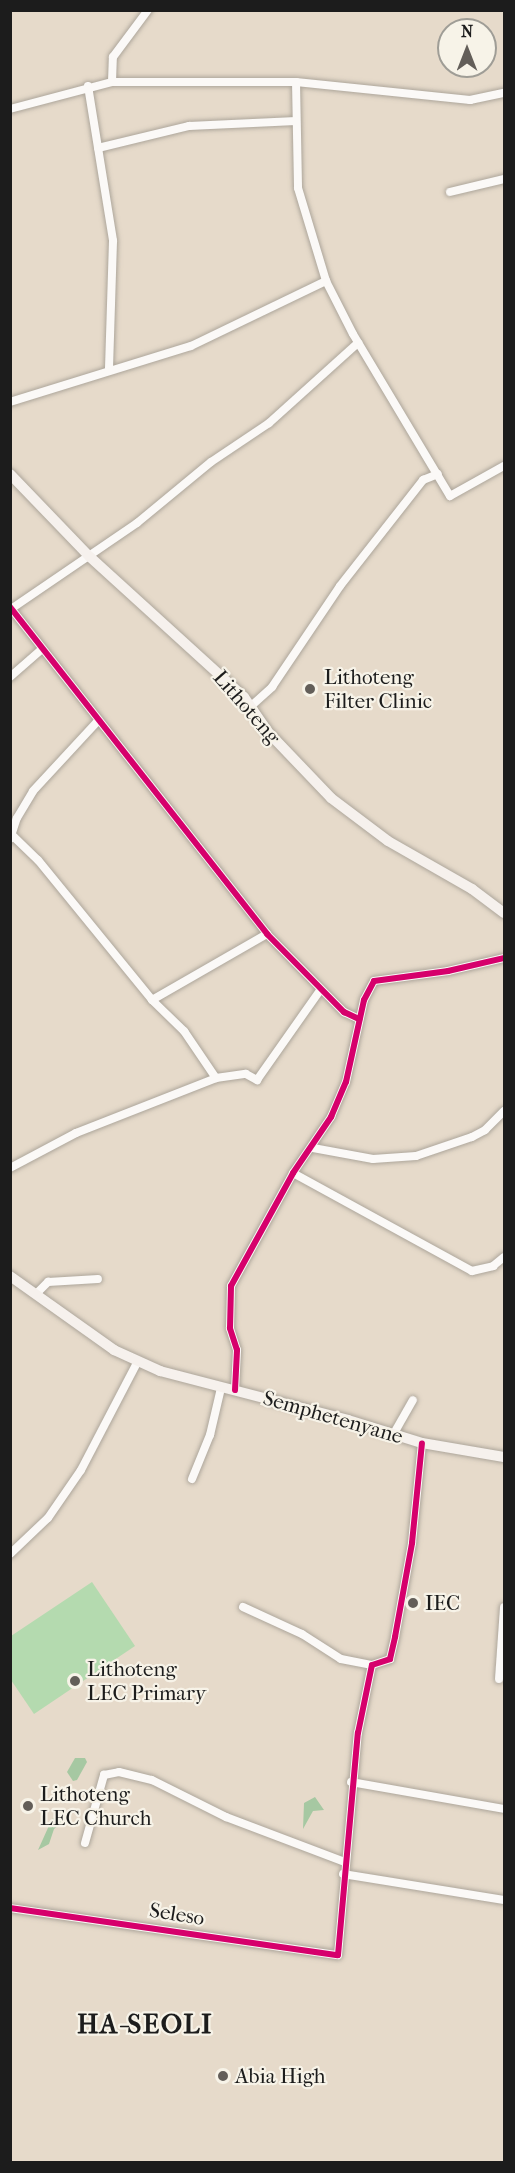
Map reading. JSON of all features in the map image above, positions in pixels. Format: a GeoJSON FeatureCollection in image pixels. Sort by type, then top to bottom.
{"type":"FeatureCollection","features":[{"type":"Feature","properties":{"kind":"main road","name":"Lithoteng"},"geometry":{"type":"LineString","coordinates":[[10,474],[90,557],[229,683],[268,732],[331,798],[381,837],[472,889],[504,913]]}},
{"type":"Feature","properties":{"kind":"main road","name":"Semphetenyane"},"geometry":{"type":"LineString","coordinates":[[10,1276],[37,1293],[87,1331],[138,1361],[221,1388],[422,1443],[504,1457]]}},
{"type":"Feature","properties":{"kind":"street"},"geometry":{"type":"LineString","coordinates":[[112,82],[113,57],[148,10]]}},
{"type":"Feature","properties":{"kind":"street"},"geometry":{"type":"LineString","coordinates":[[10,109],[88,86],[112,82],[296,82],[470,100],[504,93]]}},
{"type":"Feature","properties":{"kind":"street"},"geometry":{"type":"LineString","coordinates":[[296,82],[298,189],[326,281],[358,343],[450,496],[504,466]]}},
{"type":"Feature","properties":{"kind":"street"},"geometry":{"type":"LineString","coordinates":[[88,86],[109,199],[113,242],[109,370]]}},
{"type":"Feature","properties":{"kind":"street"},"geometry":{"type":"LineString","coordinates":[[98,148],[189,126],[296,121]]}},
{"type":"Feature","properties":{"kind":"street"},"geometry":{"type":"LineString","coordinates":[[450,192],[504,179]]}},
{"type":"Feature","properties":{"kind":"street"},"geometry":{"type":"LineString","coordinates":[[10,402],[192,346],[326,281]]}},
{"type":"Feature","properties":{"kind":"street"},"geometry":{"type":"LineString","coordinates":[[358,343],[269,423],[211,462],[90,557],[11,608],[41,650],[267,934],[344,1012],[359,1019]]}},
{"type":"Feature","properties":{"kind":"street"},"geometry":{"type":"LineString","coordinates":[[250,707],[272,687],[340,586],[423,480],[438,474]]}},
{"type":"Feature","properties":{"kind":"street"},"geometry":{"type":"LineString","coordinates":[[10,677],[41,650]]}},
{"type":"Feature","properties":{"kind":"street"},"geometry":{"type":"LineString","coordinates":[[98,722],[33,790],[16,818],[12,837],[39,860],[152,999],[184,1031],[216,1078]]}},
{"type":"Feature","properties":{"kind":"street"},"geometry":{"type":"LineString","coordinates":[[152,999],[267,934]]}},
{"type":"Feature","properties":{"kind":"street"},"geometry":{"type":"LineString","coordinates":[[235,1390],[237,1350],[230,1328],[231,1286],[293,1173],[313,1148],[346,1082],[359,1019],[369,989],[380,978],[448,971],[504,958]]}},
{"type":"Feature","properties":{"kind":"street"},"geometry":{"type":"LineString","coordinates":[[10,1168],[76,1133],[216,1078],[246,1074],[257,1080],[321,989]]}},
{"type":"Feature","properties":{"kind":"street"},"geometry":{"type":"LineString","coordinates":[[313,1148],[373,1159],[416,1156],[472,1137],[485,1130],[504,1111]]}},
{"type":"Feature","properties":{"kind":"street"},"geometry":{"type":"LineString","coordinates":[[293,1173],[472,1271],[493,1266],[504,1257]]}},
{"type":"Feature","properties":{"kind":"street"},"geometry":{"type":"LineString","coordinates":[[37,1293],[48,1282],[98,1280]]}},
{"type":"Feature","properties":{"kind":"street"},"geometry":{"type":"LineString","coordinates":[[10,1554],[48,1518],[81,1470],[138,1361]]}},
{"type":"Feature","properties":{"kind":"street"},"geometry":{"type":"LineString","coordinates":[[192,1479],[210,1435],[221,1388]]}},
{"type":"Feature","properties":{"kind":"street"},"geometry":{"type":"LineString","coordinates":[[393,1435],[413,1400]]}},
{"type":"Feature","properties":{"kind":"street"},"geometry":{"type":"LineString","coordinates":[[243,1607],[302,1634],[341,1659],[372,1665],[390,1659],[412,1543],[422,1443]]}},
{"type":"Feature","properties":{"kind":"street"},"geometry":{"type":"LineString","coordinates":[[499,1679],[504,1607]]}},
{"type":"Feature","properties":{"kind":"street"},"geometry":{"type":"LineString","coordinates":[[372,1665],[351,1782],[343,1874],[504,1900]]}},
{"type":"Feature","properties":{"kind":"street"},"geometry":{"type":"LineString","coordinates":[[85,1843],[104,1775],[119,1772],[152,1780],[226,1817],[345,1862]]}},
{"type":"Feature","properties":{"kind":"street"},"geometry":{"type":"LineString","coordinates":[[351,1782],[504,1809]]}},
{"type":"Feature","properties":{"kind":"street","name":"Seleso"},"geometry":{"type":"LineString","coordinates":[[10,1908],[338,1955],[343,1874]]}},
{"type":"Feature","properties":{"kind":"green space"},"geometry":{"type":"Polygon","coordinates":[[[92,1582],[135,1646],[34,1714],[11,1680],[11,1636],[92,1582]]]}},
{"type":"Feature","properties":{"kind":"green space"},"geometry":{"type":"Polygon","coordinates":[[[75,1758],[85,1758],[87,1762],[77,1780],[73,1781],[67,1772],[75,1758]]]}},
{"type":"Feature","properties":{"kind":"green space"},"geometry":{"type":"Polygon","coordinates":[[[315,1797],[324,1810],[313,1811],[303,1829],[304,1803],[315,1797]]]}},
{"type":"Feature","properties":{"kind":"green space"},"geometry":{"type":"Polygon","coordinates":[[[66,1814],[68,1818],[54,1829],[49,1844],[38,1850],[52,1819],[66,1814]]]}},
{"type":"Feature","properties":{"kind":"cycle path"},"geometry":{"type":"LineString","coordinates":[[10,607],[267,934],[344,1012],[359,1019]]}},
{"type":"Feature","properties":{"kind":"cycle path"},"geometry":{"type":"LineString","coordinates":[[235,1390],[237,1350],[230,1328],[231,1286],[293,1173],[331,1117],[346,1082],[364,1000],[374,981],[448,971],[504,958]]}},
{"type":"Feature","properties":{"kind":"cycle path"},"geometry":{"type":"LineString","coordinates":[[10,1908],[338,1955],[358,1733],[372,1665],[390,1659],[395,1637],[412,1543],[422,1443]]}},
{"type":"Feature","properties":{"kind":"place","name":"Lithoteng Filter Clinic"},"geometry":{"type":"Point","coordinates":[310,689]}},
{"type":"Feature","properties":{"kind":"place","name":"IEC"},"geometry":{"type":"Point","coordinates":[413,1603]}},
{"type":"Feature","properties":{"kind":"place","name":"Lithoteng LEC Primary"},"geometry":{"type":"Point","coordinates":[75,1681]}},
{"type":"Feature","properties":{"kind":"place","name":"Lithoteng LEC Church"},"geometry":{"type":"Point","coordinates":[28,1806]}},
{"type":"Feature","properties":{"kind":"place","name":"Abia High"},"geometry":{"type":"Point","coordinates":[223,2076]}},
{"type":"Feature","properties":{"kind":"district","name":"HA-SEOLI"},"geometry":{"type":"Point","coordinates":[145,2025]}}]}
